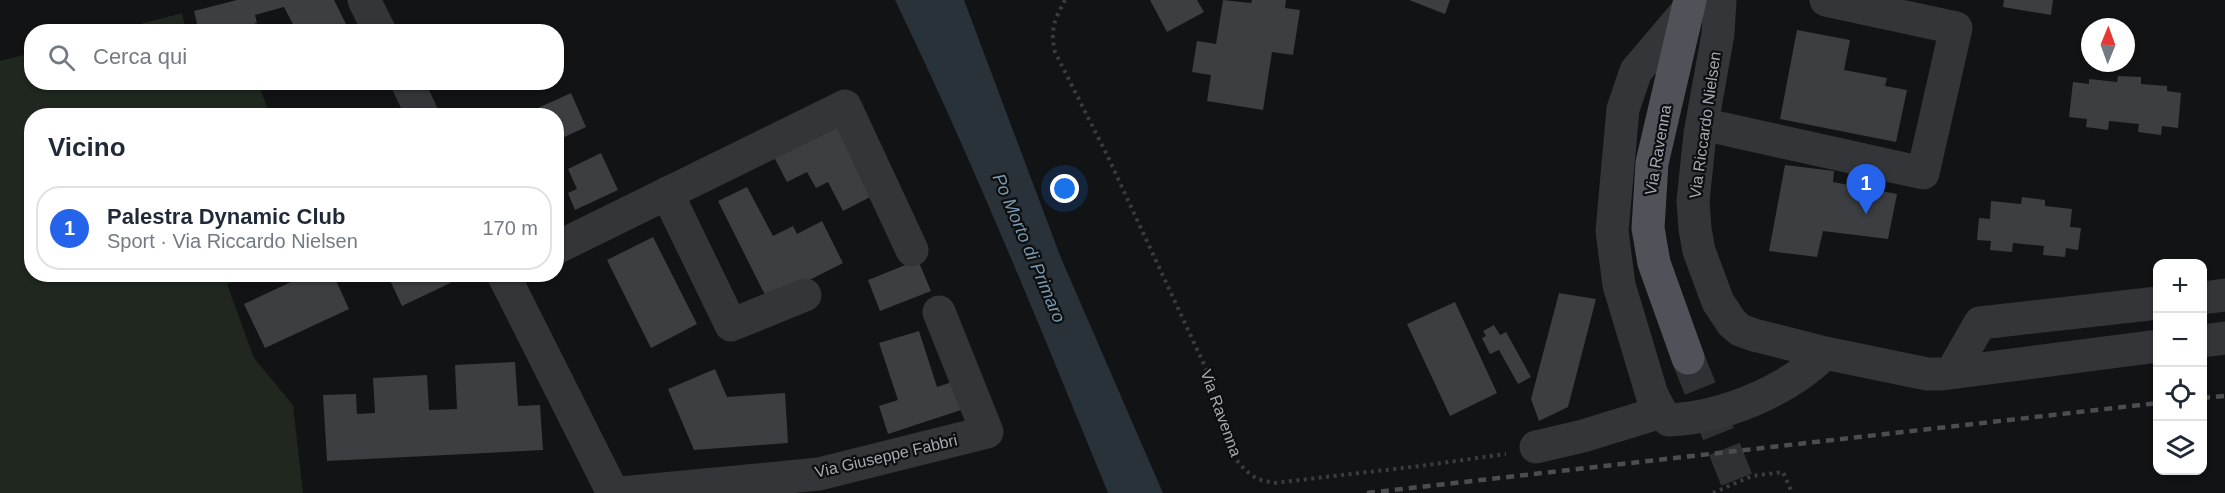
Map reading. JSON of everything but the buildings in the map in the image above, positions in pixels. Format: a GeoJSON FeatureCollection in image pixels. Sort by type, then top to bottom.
{"type":"FeatureCollection","features":[{"type":"Feature","properties":{"kind":"main road","name":"Via Ravenna"},"geometry":{"type":"LineString","coordinates":[[1688,358],[1654,263],[1648,228],[1652,163],[1689,5]]}},
{"type":"Feature","properties":{"kind":"street"},"geometry":{"type":"LineString","coordinates":[[364,0],[377,24]]}},
{"type":"Feature","properties":{"kind":"street","name":"Via Riccardo Nielsen"},"geometry":{"type":"LineString","coordinates":[[1720,0],[1718,34],[1702,124],[1693,201],[1695,229],[1700,251],[1718,302],[1732,323],[1740,330],[1772,341],[1927,374],[2153,347]]}},
{"type":"Feature","properties":{"kind":"street"},"geometry":{"type":"LineString","coordinates":[[1702,124],[1923,173],[1956,28],[1826,0]]}},
{"type":"Feature","properties":{"kind":"street","name":"Via Ravenna"},"geometry":{"type":"LineString","coordinates":[[1671,416],[1652,395],[1619,285],[1612,231],[1623,109],[1636,71],[1689,5]]}},
{"type":"Feature","properties":{"kind":"street"},"geometry":{"type":"LineString","coordinates":[[410,90],[419,108]]}},
{"type":"Feature","properties":{"kind":"street"},"geometry":{"type":"LineString","coordinates":[[564,244],[845,105],[912,250]]}},
{"type":"Feature","properties":{"kind":"street"},"geometry":{"type":"LineString","coordinates":[[667,193],[731,325],[805,295]]}},
{"type":"Feature","properties":{"kind":"street"},"geometry":{"type":"LineString","coordinates":[[507,282],[613,493]]}},
{"type":"Feature","properties":{"kind":"street"},"geometry":{"type":"LineString","coordinates":[[2207,297],[2225,295]]}},
{"type":"Feature","properties":{"kind":"street"},"geometry":{"type":"LineString","coordinates":[[1952,372],[1980,323],[2153,303]]}},
{"type":"Feature","properties":{"kind":"street","name":"Via Giuseppe Fabbri"},"geometry":{"type":"LineString","coordinates":[[621,493],[819,474],[987,432],[939,312]]}},
{"type":"Feature","properties":{"kind":"street"},"geometry":{"type":"LineString","coordinates":[[2053,315],[2058,359]]}},
{"type":"Feature","properties":{"kind":"street"},"geometry":{"type":"LineString","coordinates":[[2207,340],[2225,338]]}},
{"type":"Feature","properties":{"kind":"street"},"geometry":{"type":"LineString","coordinates":[[1536,447],[1671,416],[1717,413],[1785,386],[1798,378],[1825,353]]}},
{"type":"Feature","properties":{"kind":"path","name":"Via Ravenna"},"geometry":{"type":"LineString","coordinates":[[1065,0],[1055,18],[1051,35],[1055,52],[1108,157],[1208,373],[1235,458],[1245,470],[1257,479],[1274,483],[1496,456],[1536,447]]}},
{"type":"Feature","properties":{"kind":"path"},"geometry":{"type":"LineString","coordinates":[[1713,493],[1752,476],[1783,472],[1792,493]]}},
{"type":"Feature","properties":{"kind":"shaded area"},"geometry":{"type":"Polygon","coordinates":[[[182,13],[184,24],[140,24],[182,13]]]}},
{"type":"Feature","properties":{"kind":"shaded area"},"geometry":{"type":"Polygon","coordinates":[[[24,55],[24,90],[261,90],[267,108],[24,108],[24,282],[232,282],[227,284],[254,358],[293,405],[303,493],[0,493],[0,61],[24,55]]]}},
{"type":"Feature","properties":{"kind":"water","name":"Po Morto di Primaro"},"geometry":{"type":"Polygon","coordinates":[[[895,0],[964,0],[1061,258],[1163,493],[1108,493],[979,183],[895,0]]]}},
{"type":"Feature","properties":{"kind":"tunnel"},"geometry":{"type":"LineString","coordinates":[[1688,358],[1742,493]]}},
{"type":"Feature","properties":{"kind":"railway"},"geometry":{"type":"LineString","coordinates":[[2207,398],[2225,396]]}},
{"type":"Feature","properties":{"kind":"railway"},"geometry":{"type":"LineString","coordinates":[[1367,493],[2153,404]]}},
{"type":"Feature","properties":{"kind":"place","name":"Palestra Dynamic Club"},"geometry":{"type":"Point","coordinates":[1866,214]}}]}
